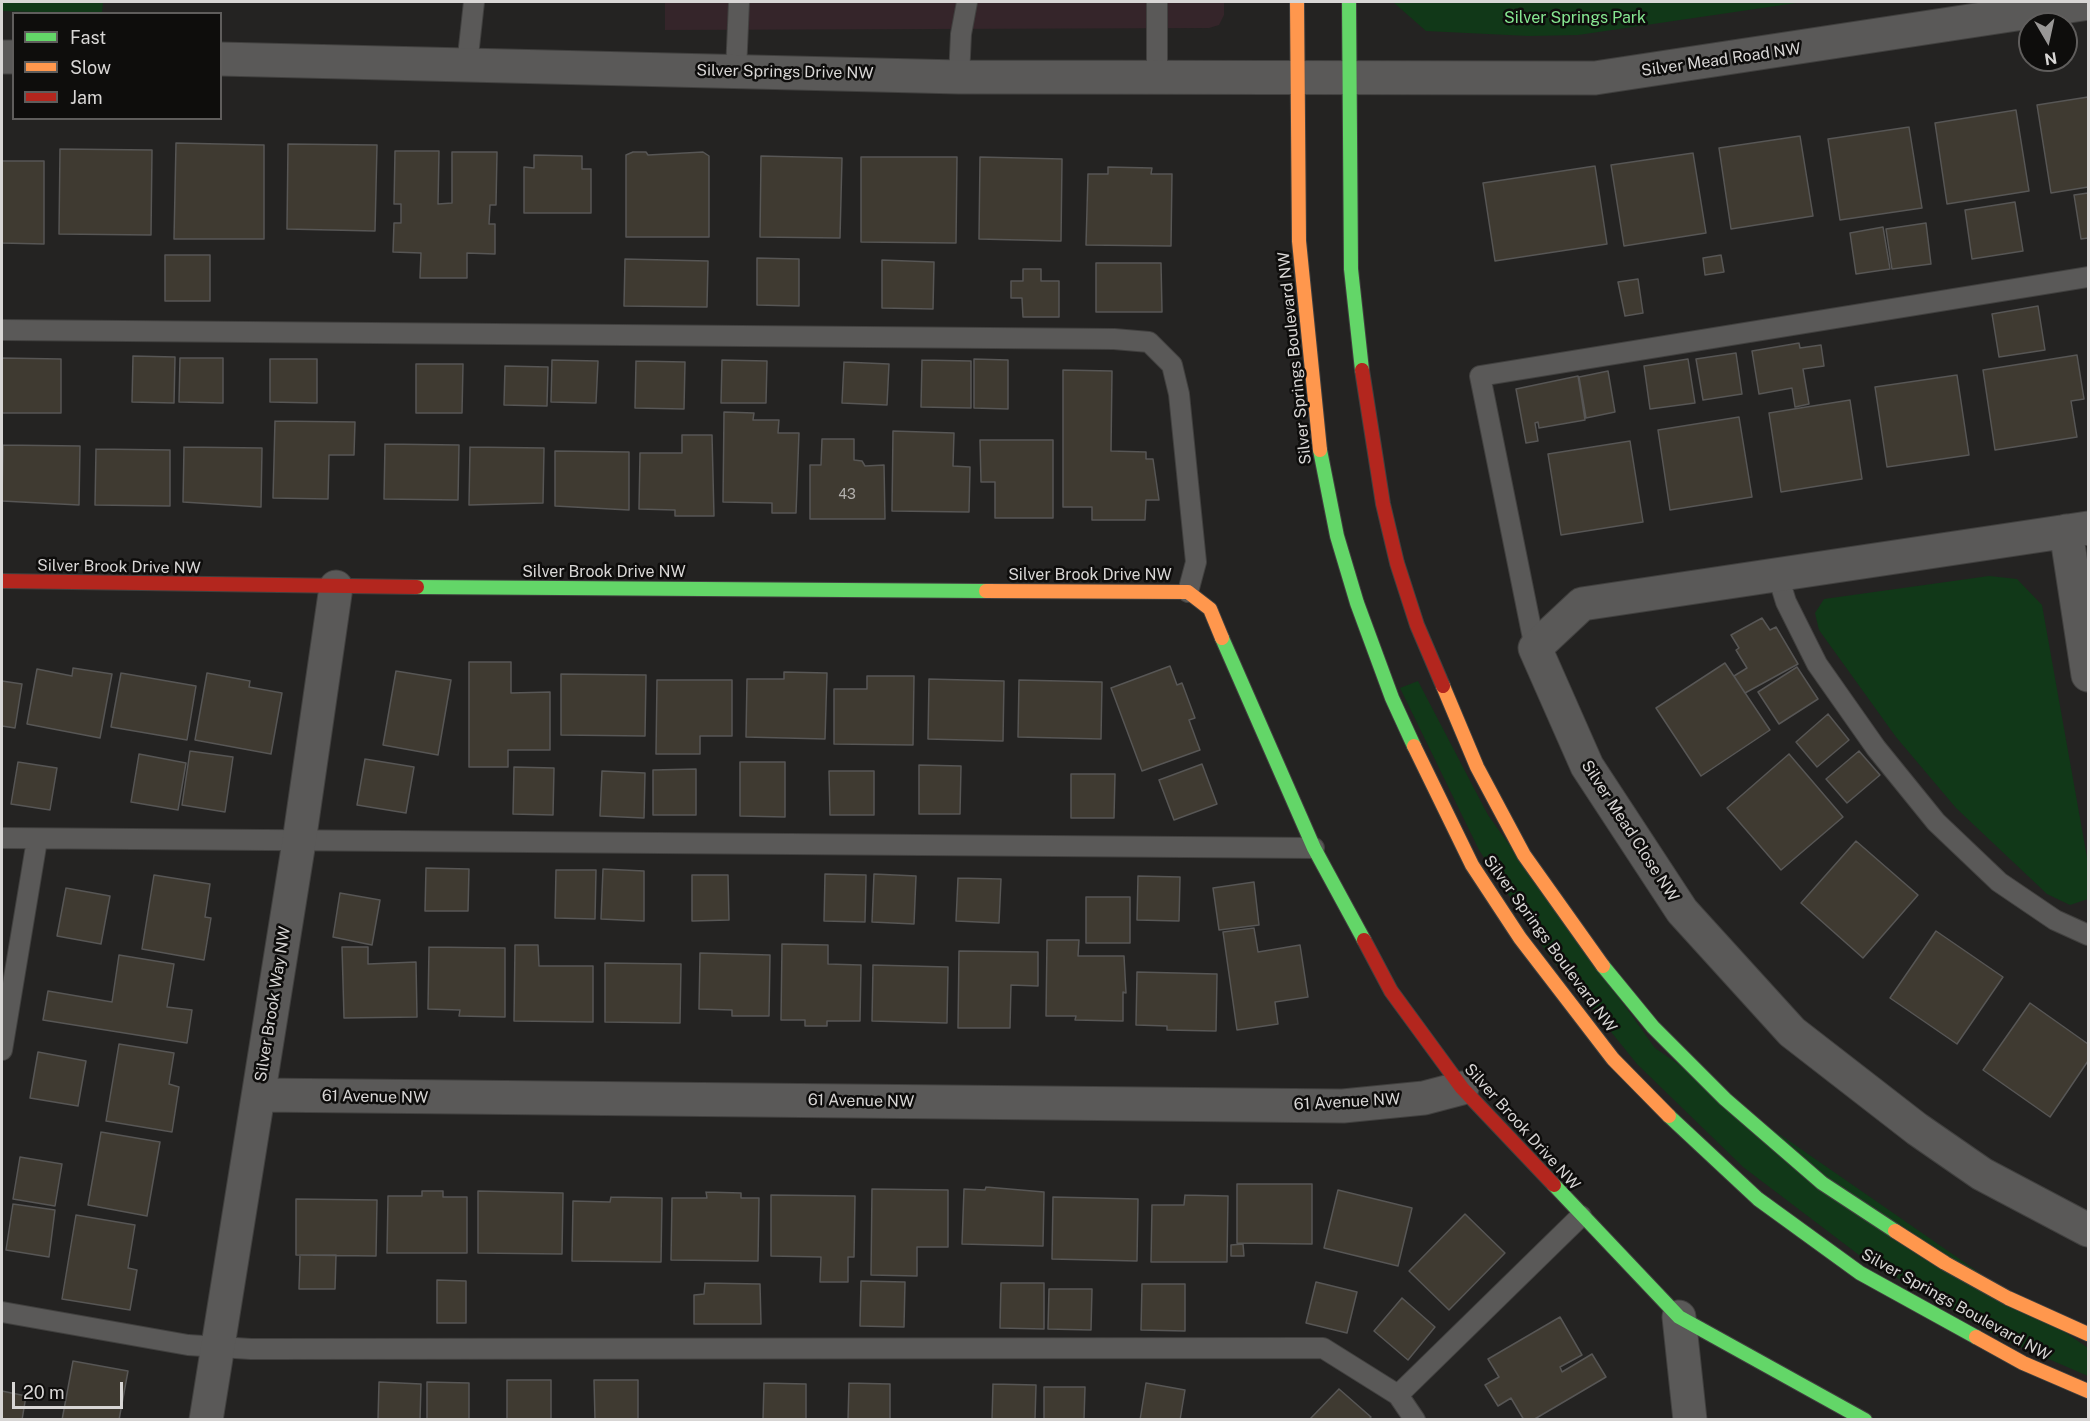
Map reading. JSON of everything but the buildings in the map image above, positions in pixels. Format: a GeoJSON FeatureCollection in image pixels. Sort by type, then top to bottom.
{"type":"FeatureCollection","features":[{"type":"Feature","properties":{"kind":"street","name":"Silver Springs Boulevard NW"},"geometry":{"type":"LineString","coordinates":[[1297,2],[1299,241],[1306,336],[1318,440],[1337,536],[1357,603],[1392,698],[1472,866],[1521,938],[1612,1059],[1685,1133],[1758,1198],[1860,1273],[2023,1363],[2088,1391]]}},
{"type":"Feature","properties":{"kind":"street","name":"Silver Springs Boulevard NW"},"geometry":{"type":"LineString","coordinates":[[1349,2],[1351,269],[1357,341],[1383,504],[1397,563],[1417,625],[1477,767],[1524,855],[1592,953],[1653,1027],[1725,1099],[1822,1183],[1945,1263],[2008,1298],[2088,1334]]}},
{"type":"Feature","properties":{"kind":"street","name":"Silver Mead Road NW"},"geometry":{"type":"LineString","coordinates":[[1350,77],[1596,78],[1965,12],[2088,3]]}},
{"type":"Feature","properties":{"kind":"street","name":"Silver Springs Drive NW"},"geometry":{"type":"LineString","coordinates":[[222,59],[959,76],[1350,77]]}},
{"type":"Feature","properties":{"kind":"street"},"geometry":{"type":"LineString","coordinates":[[1535,648],[1582,604],[2077,530],[2088,675]]}},
{"type":"Feature","properties":{"kind":"street","name":"Silver Brook Drive NW"},"geometry":{"type":"LineString","coordinates":[[2,581],[336,587],[1188,592],[1210,609],[1314,848],[1391,991],[1462,1088],[1679,1317],[1865,1419]]}},
{"type":"Feature","properties":{"kind":"street","name":"Silver Brook Way NW"},"geometry":{"type":"LineString","coordinates":[[206,1419],[299,842],[336,587]]}},
{"type":"Feature","properties":{"kind":"street","name":"Silver Mead Close NW"},"geometry":{"type":"LineString","coordinates":[[1535,648],[1587,766],[1682,911],[1792,1032],[1917,1129],[1982,1174],[2088,1230]]}},
{"type":"Feature","properties":{"kind":"street","name":"61 Avenue NW"},"geometry":{"type":"LineString","coordinates":[[259,1095],[1343,1106],[1424,1098],[1462,1088]]}},
{"type":"Feature","properties":{"kind":"street"},"geometry":{"type":"LineString","coordinates":[[1679,1317],[1690,1419]]}},
{"type":"Feature","properties":{"kind":"lane"},"geometry":{"type":"LineString","coordinates":[[467,65],[474,2]]}},
{"type":"Feature","properties":{"kind":"lane"},"geometry":{"type":"LineString","coordinates":[[736,71],[738,2]]}},
{"type":"Feature","properties":{"kind":"lane"},"geometry":{"type":"LineString","coordinates":[[959,76],[961,34],[967,2]]}},
{"type":"Feature","properties":{"kind":"lane"},"geometry":{"type":"LineString","coordinates":[[1157,2],[1157,78]]}},
{"type":"Feature","properties":{"kind":"lane"},"geometry":{"type":"LineString","coordinates":[[1535,648],[1480,376],[2088,278]]}},
{"type":"Feature","properties":{"kind":"lane"},"geometry":{"type":"LineString","coordinates":[[2,330],[1102,339],[1149,342],[1172,365],[1179,394],[1196,562],[1188,592]]}},
{"type":"Feature","properties":{"kind":"lane"},"geometry":{"type":"LineString","coordinates":[[1778,576],[1786,602],[1817,664],[1876,748],[1936,822],[1999,882],[2055,920],[2088,935]]}},
{"type":"Feature","properties":{"kind":"lane"},"geometry":{"type":"LineString","coordinates":[[2,838],[1314,848]]}},
{"type":"Feature","properties":{"kind":"lane"},"geometry":{"type":"LineString","coordinates":[[2,1050],[37,840]]}},
{"type":"Feature","properties":{"kind":"lane"},"geometry":{"type":"LineString","coordinates":[[1398,1395],[1581,1216]]}},
{"type":"Feature","properties":{"kind":"lane"},"geometry":{"type":"LineString","coordinates":[[2,1312],[188,1345],[218,1347],[1323,1348],[1398,1395],[1415,1419]]}},
{"type":"Feature","properties":{"kind":"shaded area"},"geometry":{"type":"Polygon","coordinates":[[[665,2],[1224,2],[1224,15],[1219,25],[1209,28],[665,30],[665,2]]]}},
{"type":"Feature","properties":{"kind":"green space"},"geometry":{"type":"Polygon","coordinates":[[[2,2],[103,2],[102,12],[2,11],[2,2]]]}},
{"type":"Feature","properties":{"kind":"green space","name":"Silver Springs Park"},"geometry":{"type":"Polygon","coordinates":[[[1393,2],[1803,2],[1578,35],[1529,36],[1426,31],[1393,2]]]}},
{"type":"Feature","properties":{"kind":"green space"},"geometry":{"type":"Polygon","coordinates":[[[1989,576],[2017,579],[2042,605],[2088,863],[2088,899],[2070,905],[2047,894],[1956,808],[1896,737],[1819,630],[1815,613],[1824,599],[1989,576]]]}},
{"type":"Feature","properties":{"kind":"green space"},"geometry":{"type":"Polygon","coordinates":[[[1418,681],[1488,815],[1655,1048],[2088,1348],[2088,1376],[2002,1339],[1863,1258],[1743,1167],[1637,1064],[1547,953],[1479,850],[1400,688],[1418,681]]]}},
{"type":"Feature","properties":{"kind":"traffic: fast"},"geometry":{"type":"LineString","coordinates":[[1349,2],[1351,269],[1362,370]]}},
{"type":"Feature","properties":{"kind":"traffic: fast"},"geometry":{"type":"LineString","coordinates":[[1320,450],[1337,536],[1357,603],[1392,698],[1414,746]]}},
{"type":"Feature","properties":{"kind":"traffic: fast"},"geometry":{"type":"LineString","coordinates":[[417,587],[986,591]]}},
{"type":"Feature","properties":{"kind":"traffic: fast"},"geometry":{"type":"LineString","coordinates":[[1222,638],[1314,848],[1364,940]]}},
{"type":"Feature","properties":{"kind":"traffic: fast"},"geometry":{"type":"LineString","coordinates":[[1603,966],[1653,1027],[1725,1099],[1822,1183],[1895,1231]]}},
{"type":"Feature","properties":{"kind":"traffic: fast"},"geometry":{"type":"LineString","coordinates":[[1669,1116],[1758,1199],[1860,1273],[1976,1337]]}},
{"type":"Feature","properties":{"kind":"traffic: fast"},"geometry":{"type":"LineString","coordinates":[[1554,1185],[1679,1317],[1865,1420]]}},
{"type":"Feature","properties":{"kind":"traffic: slow"},"geometry":{"type":"LineString","coordinates":[[1297,2],[1299,241],[1320,450]]}},
{"type":"Feature","properties":{"kind":"traffic: slow"},"geometry":{"type":"LineString","coordinates":[[986,591],[1188,592],[1210,609],[1222,638]]}},
{"type":"Feature","properties":{"kind":"traffic: slow"},"geometry":{"type":"LineString","coordinates":[[1443,686],[1477,767],[1524,855],[1603,966]]}},
{"type":"Feature","properties":{"kind":"traffic: slow"},"geometry":{"type":"LineString","coordinates":[[1414,746],[1472,865],[1520,938],[1613,1059],[1669,1116]]}},
{"type":"Feature","properties":{"kind":"traffic: slow"},"geometry":{"type":"LineString","coordinates":[[1895,1231],[1945,1263],[2008,1298],[2088,1334]]}},
{"type":"Feature","properties":{"kind":"traffic: slow"},"geometry":{"type":"LineString","coordinates":[[1976,1337],[2023,1363],[2088,1391]]}},
{"type":"Feature","properties":{"kind":"traffic: jam"},"geometry":{"type":"LineString","coordinates":[[1362,370],[1383,504],[1397,563],[1417,625],[1443,686]]}},
{"type":"Feature","properties":{"kind":"traffic: jam"},"geometry":{"type":"LineString","coordinates":[[2,581],[417,587]]}},
{"type":"Feature","properties":{"kind":"traffic: jam"},"geometry":{"type":"LineString","coordinates":[[1364,940],[1391,991],[1462,1088],[1554,1185]]}}]}
